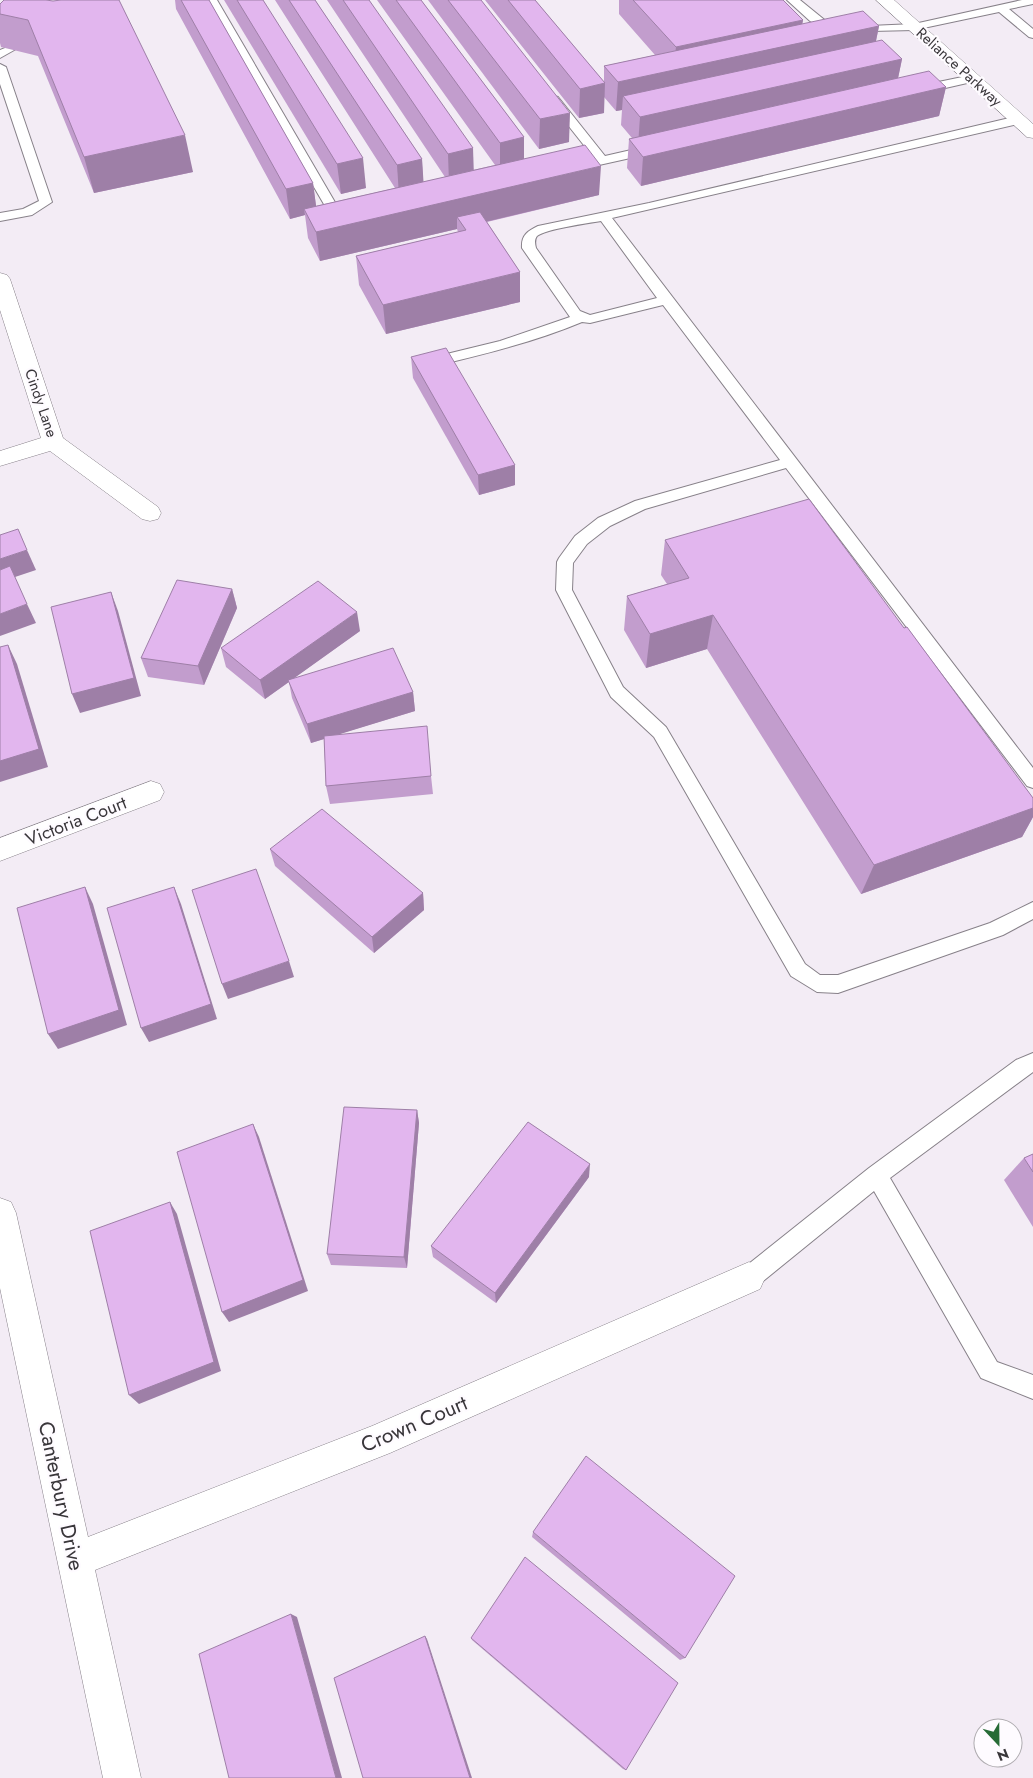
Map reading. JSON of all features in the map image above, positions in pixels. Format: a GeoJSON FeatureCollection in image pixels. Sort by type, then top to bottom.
{"type":"FeatureCollection","features":[{"type":"Feature","properties":{"kind":"street","name":"Reliance Parkway"},"geometry":{"type":"LineString","coordinates":[[884,0],[1033,133]]}},
{"type":"Feature","properties":{"kind":"street","name":"Cindy Lane"},"geometry":{"type":"LineString","coordinates":[[0,279],[53,442],[150,513]]}},
{"type":"Feature","properties":{"kind":"street"},"geometry":{"type":"LineString","coordinates":[[0,459],[53,442]]}},
{"type":"Feature","properties":{"kind":"street","name":"Victoria Court"},"geometry":{"type":"LineString","coordinates":[[0,850],[151,792]]}},
{"type":"Feature","properties":{"kind":"street","name":"Canterbury Drive"},"geometry":{"type":"LineString","coordinates":[[0,1213],[122,1778]]}},
{"type":"Feature","properties":{"kind":"street","name":"Crown Court"},"geometry":{"type":"LineString","coordinates":[[74,1560],[378,1440],[750,1278]]}},
{"type":"Feature","properties":{"kind":"lane"},"geometry":{"type":"LineString","coordinates":[[211,0],[331,206],[342,213],[360,216]]}},
{"type":"Feature","properties":{"kind":"lane"},"geometry":{"type":"LineString","coordinates":[[793,0],[814,19],[829,29],[847,30],[914,27],[1033,1]]}},
{"type":"Feature","properties":{"kind":"lane"},"geometry":{"type":"LineString","coordinates":[[1001,8],[1033,35]]}},
{"type":"Feature","properties":{"kind":"lane"},"geometry":{"type":"LineString","coordinates":[[0,67],[46,202],[26,212],[0,217]]}},
{"type":"Feature","properties":{"kind":"lane"},"geometry":{"type":"LineString","coordinates":[[904,94],[972,79]]}},
{"type":"Feature","properties":{"kind":"lane"},"geometry":{"type":"LineString","coordinates":[[547,92],[602,160]]}},
{"type":"Feature","properties":{"kind":"lane"},"geometry":{"type":"LineString","coordinates":[[666,300],[590,319],[581,318],[575,314],[529,248],[528,241],[532,234],[543,229],[1018,120]]}},
{"type":"Feature","properties":{"kind":"lane"},"geometry":{"type":"LineString","coordinates":[[563,169],[660,147]]}},
{"type":"Feature","properties":{"kind":"lane"},"geometry":{"type":"LineString","coordinates":[[604,216],[1033,781]]}},
{"type":"Feature","properties":{"kind":"lane"},"geometry":{"type":"LineString","coordinates":[[420,365],[485,349],[560,327],[581,318]]}},
{"type":"Feature","properties":{"kind":"lane"},"geometry":{"type":"LineString","coordinates":[[790,462],[640,505],[604,522],[581,540],[565,562],[564,590],[618,692],[660,732],[780,943],[798,970],[817,983],[838,984],[996,929],[1033,910]]}},
{"type":"Feature","properties":{"kind":"lane"},"geometry":{"type":"LineString","coordinates":[[750,1278],[877,1175],[1023,1067],[1033,1062]]}},
{"type":"Feature","properties":{"kind":"lane"},"geometry":{"type":"LineString","coordinates":[[877,1175],[989,1370],[1033,1387]]}},
{"type":"Feature","properties":{"kind":"building"},"geometry":{"type":"Polygon","coordinates":[[[4,0],[119,0],[185,135],[84,157],[28,20],[0,14],[0,4],[4,0]]]}},
{"type":"Feature","properties":{"kind":"building"},"geometry":{"type":"Polygon","coordinates":[[[181,0],[209,0],[313,183],[286,189],[181,0]]]}},
{"type":"Feature","properties":{"kind":"building"},"geometry":{"type":"Polygon","coordinates":[[[237,0],[263,0],[363,158],[337,164],[237,0]]]}},
{"type":"Feature","properties":{"kind":"building"},"geometry":{"type":"Polygon","coordinates":[[[289,0],[315,0],[422,159],[397,165],[289,0]]]}},
{"type":"Feature","properties":{"kind":"building"},"geometry":{"type":"Polygon","coordinates":[[[343,0],[369,0],[473,148],[448,154],[343,0]]]}},
{"type":"Feature","properties":{"kind":"building"},"geometry":{"type":"Polygon","coordinates":[[[396,0],[421,0],[524,137],[500,143],[396,0]]]}},
{"type":"Feature","properties":{"kind":"building"},"geometry":{"type":"Polygon","coordinates":[[[448,0],[481,0],[570,113],[540,119],[448,0]]]}},
{"type":"Feature","properties":{"kind":"building"},"geometry":{"type":"Polygon","coordinates":[[[508,0],[535,0],[605,83],[580,89],[508,0]]]}},
{"type":"Feature","properties":{"kind":"building"},"geometry":{"type":"Polygon","coordinates":[[[633,0],[783,0],[803,20],[676,47],[633,0]]]}},
{"type":"Feature","properties":{"kind":"building"},"geometry":{"type":"Polygon","coordinates":[[[863,11],[879,26],[618,82],[604,66],[863,11]]]}},
{"type":"Feature","properties":{"kind":"building"},"geometry":{"type":"Polygon","coordinates":[[[882,40],[902,59],[640,117],[623,96],[882,40]]]}},
{"type":"Feature","properties":{"kind":"building"},"geometry":{"type":"Polygon","coordinates":[[[929,71],[946,87],[643,157],[629,139],[929,71]]]}},
{"type":"Feature","properties":{"kind":"building"},"geometry":{"type":"Polygon","coordinates":[[[585,145],[601,166],[316,232],[304,209],[585,145]]]}},
{"type":"Feature","properties":{"kind":"building"},"geometry":{"type":"Polygon","coordinates":[[[480,212],[520,272],[383,305],[356,256],[466,230],[457,217],[480,212]]]}},
{"type":"Feature","properties":{"kind":"building"},"geometry":{"type":"Polygon","coordinates":[[[446,348],[515,465],[478,475],[411,357],[446,348]]]}},
{"type":"Feature","properties":{"kind":"building"},"geometry":{"type":"Polygon","coordinates":[[[809,499],[904,628],[907,627],[1033,798],[1033,808],[874,865],[713,615],[650,634],[627,596],[689,578],[665,540],[809,499]]]}},
{"type":"Feature","properties":{"kind":"building"},"geometry":{"type":"Polygon","coordinates":[[[18,529],[27,550],[0,559],[0,535],[18,529]]]}},
{"type":"Feature","properties":{"kind":"building"},"geometry":{"type":"Polygon","coordinates":[[[10,566],[27,604],[0,614],[0,570],[10,566]]]}},
{"type":"Feature","properties":{"kind":"building"},"geometry":{"type":"Polygon","coordinates":[[[177,580],[232,589],[198,666],[141,658],[177,580]]]}},
{"type":"Feature","properties":{"kind":"building"},"geometry":{"type":"Polygon","coordinates":[[[318,581],[357,612],[260,680],[221,648],[318,581]]]}},
{"type":"Feature","properties":{"kind":"building"},"geometry":{"type":"Polygon","coordinates":[[[111,592],[134,678],[72,694],[51,607],[111,592]]]}},
{"type":"Feature","properties":{"kind":"building"},"geometry":{"type":"Polygon","coordinates":[[[8,645],[39,749],[0,761],[0,647],[8,645]]]}},
{"type":"Feature","properties":{"kind":"building"},"geometry":{"type":"Polygon","coordinates":[[[393,648],[413,692],[307,724],[288,680],[393,648]]]}},
{"type":"Feature","properties":{"kind":"building"},"geometry":{"type":"Polygon","coordinates":[[[427,726],[431,776],[326,786],[324,736],[427,726]]]}},
{"type":"Feature","properties":{"kind":"building"},"geometry":{"type":"Polygon","coordinates":[[[322,809],[423,893],[372,937],[270,849],[322,809]]]}},
{"type":"Feature","properties":{"kind":"building"},"geometry":{"type":"Polygon","coordinates":[[[256,869],[289,961],[222,984],[192,890],[256,869]]]}},
{"type":"Feature","properties":{"kind":"building"},"geometry":{"type":"Polygon","coordinates":[[[85,887],[119,1010],[48,1034],[17,908],[85,887]]]}},
{"type":"Feature","properties":{"kind":"building"},"geometry":{"type":"Polygon","coordinates":[[[174,887],[211,1004],[141,1028],[107,908],[174,887]]]}},
{"type":"Feature","properties":{"kind":"building"},"geometry":{"type":"Polygon","coordinates":[[[344,1107],[417,1110],[404,1257],[327,1254],[344,1107]]]}},
{"type":"Feature","properties":{"kind":"building"},"geometry":{"type":"Polygon","coordinates":[[[528,1122],[590,1164],[495,1293],[431,1246],[528,1122]]]}},
{"type":"Feature","properties":{"kind":"building"},"geometry":{"type":"Polygon","coordinates":[[[253,1124],[303,1280],[222,1312],[177,1152],[253,1124]]]}},
{"type":"Feature","properties":{"kind":"building"},"geometry":{"type":"Polygon","coordinates":[[[1033,1154],[1033,1172],[1024,1158],[1033,1154]]]}},
{"type":"Feature","properties":{"kind":"building"},"geometry":{"type":"Polygon","coordinates":[[[170,1202],[214,1362],[129,1395],[90,1231],[170,1202]]]}},
{"type":"Feature","properties":{"kind":"building"},"geometry":{"type":"Polygon","coordinates":[[[586,1456],[735,1576],[685,1658],[533,1532],[586,1456]]]}},
{"type":"Feature","properties":{"kind":"building"},"geometry":{"type":"Polygon","coordinates":[[[525,1557],[678,1683],[626,1770],[471,1638],[525,1557]]]}},
{"type":"Feature","properties":{"kind":"building"},"geometry":{"type":"Polygon","coordinates":[[[291,1614],[336,1778],[229,1778],[199,1654],[291,1614]]]}},
{"type":"Feature","properties":{"kind":"building"},"geometry":{"type":"Polygon","coordinates":[[[425,1636],[470,1778],[363,1778],[334,1678],[425,1636]]]}}]}
